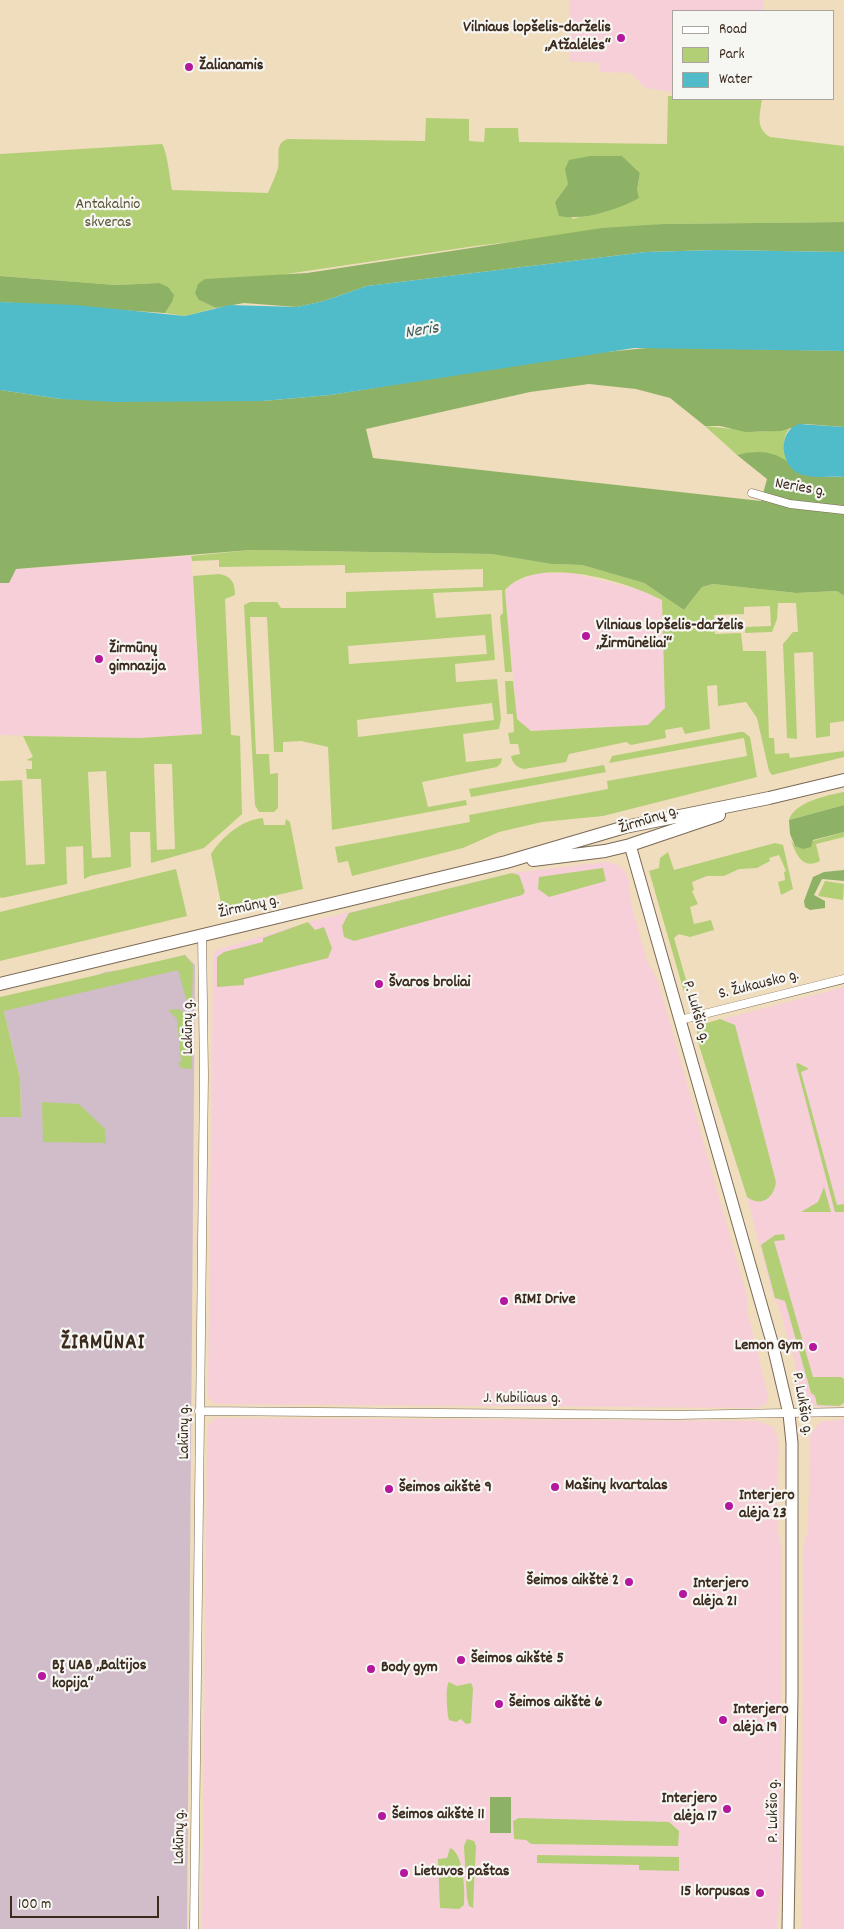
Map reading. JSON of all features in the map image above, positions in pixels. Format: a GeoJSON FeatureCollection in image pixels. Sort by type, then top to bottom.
{"type":"FeatureCollection","features":[{"type":"Feature","properties":{"kind":"main road","name":"Žirmūnų g."},"geometry":{"type":"LineString","coordinates":[[0,984],[506,862],[625,827],[769,798],[844,780]]}},
{"type":"Feature","properties":{"kind":"main road","name":"Žirmūnų g."},"geometry":{"type":"LineString","coordinates":[[506,862],[605,851],[630,845],[769,798]]}},
{"type":"Feature","properties":{"kind":"main road"},"geometry":{"type":"LineString","coordinates":[[625,827],[630,845]]}},
{"type":"Feature","properties":{"kind":"street","name":"Neries g."},"geometry":{"type":"LineString","coordinates":[[752,493],[790,504],[844,510]]}},
{"type":"Feature","properties":{"kind":"street","name":"P. Lukšio g."},"geometry":{"type":"LineString","coordinates":[[630,845],[772,1342],[789,1414],[793,1495],[788,1929]]}},
{"type":"Feature","properties":{"kind":"street","name":"Lakūnų g."},"geometry":{"type":"LineString","coordinates":[[194,1929],[204,1066],[202,935]]}},
{"type":"Feature","properties":{"kind":"street","name":"S. Žukausko g."},"geometry":{"type":"LineString","coordinates":[[680,1020],[844,979]]}},
{"type":"Feature","properties":{"kind":"street","name":"J. Kubiliaus g."},"geometry":{"type":"LineString","coordinates":[[200,1411],[789,1414],[844,1412]]}},
{"type":"Feature","properties":{"kind":"shaded area","name":"Vilniaus lopšelis-darželis „Atžalėlės“"},"geometry":{"type":"Polygon","coordinates":[[[569,0],[764,0],[763,10],[672,10],[672,92],[645,88],[631,73],[600,72],[600,63],[569,61],[569,0]]]}},
{"type":"Feature","properties":{"kind":"shaded area","name":"Žirmūnų gimnazija"},"geometry":{"type":"Polygon","coordinates":[[[191,556],[202,734],[140,738],[0,735],[0,583],[9,583],[16,569],[191,556]]]}},
{"type":"Feature","properties":{"kind":"shaded area","name":"Vilniaus lopšelis-darželis „Žirmūnėliai“"},"geometry":{"type":"Polygon","coordinates":[[[536,573],[572,573],[644,591],[662,601],[665,708],[648,725],[531,731],[517,719],[505,590],[509,585],[536,573]]]}},
{"type":"Feature","properties":{"kind":"shaded area"},"geometry":{"type":"Polygon","coordinates":[[[607,862],[618,865],[625,871],[629,881],[631,903],[647,961],[658,981],[747,1296],[748,1314],[767,1391],[768,1398],[766,1404],[756,1408],[219,1404],[212,1402],[208,1396],[213,956],[216,950],[308,922],[512,873],[607,862]]]}},
{"type":"Feature","properties":{"kind":"shaded area"},"geometry":{"type":"Polygon","coordinates":[[[185,955],[195,965],[187,1929],[0,1929],[0,1117],[21,1117],[20,1079],[4,1011],[105,972],[135,968],[185,955]]]}},
{"type":"Feature","properties":{"kind":"shaded area"},"geometry":{"type":"Polygon","coordinates":[[[844,987],[844,1406],[819,1407],[806,1403],[798,1394],[796,1366],[779,1307],[772,1293],[747,1197],[697,1039],[697,1032],[701,1025],[844,987]]]}},
{"type":"Feature","properties":{"kind":"shaded area"},"geometry":{"type":"Polygon","coordinates":[[[215,1418],[758,1421],[773,1427],[778,1437],[778,1531],[782,1550],[781,1887],[777,1929],[202,1929],[207,1442],[208,1425],[215,1418]]]}},
{"type":"Feature","properties":{"kind":"shaded area"},"geometry":{"type":"Polygon","coordinates":[[[844,1419],[844,1929],[802,1929],[803,1548],[808,1531],[810,1435],[820,1422],[844,1419]]]}},
{"type":"Feature","properties":{"kind":"green space","name":"Antakalnio skveras"},"geometry":{"type":"Polygon","coordinates":[[[668,96],[672,96],[672,100],[762,100],[760,125],[770,137],[844,146],[844,222],[663,224],[475,246],[273,276],[199,300],[216,308],[185,316],[165,313],[172,302],[159,283],[116,285],[0,276],[0,154],[162,144],[167,159],[172,190],[268,193],[278,167],[280,145],[288,139],[425,141],[426,118],[469,119],[469,141],[484,142],[485,128],[518,128],[519,142],[667,144],[668,96]],[[622,156],[568,184],[555,202],[573,219],[589,214],[637,190],[640,173],[622,156]]]}},
{"type":"Feature","properties":{"kind":"green space"},"geometry":{"type":"Polygon","coordinates":[[[590,156],[622,156],[640,173],[637,190],[639,198],[621,207],[589,216],[559,216],[555,202],[568,184],[565,169],[569,160],[590,156]]]}},
{"type":"Feature","properties":{"kind":"green space"},"geometry":{"type":"Polygon","coordinates":[[[844,222],[844,252],[715,250],[646,252],[367,286],[324,301],[297,307],[244,303],[216,308],[199,300],[195,293],[198,284],[205,279],[307,273],[602,228],[663,224],[844,222]]]}},
{"type":"Feature","properties":{"kind":"green space"},"geometry":{"type":"Polygon","coordinates":[[[0,276],[116,285],[159,283],[168,287],[174,295],[165,313],[0,302],[0,276]]]}},
{"type":"Feature","properties":{"kind":"green space"},"geometry":{"type":"Polygon","coordinates":[[[657,347],[844,351],[844,427],[805,424],[781,431],[745,432],[720,426],[705,426],[670,398],[636,389],[589,384],[530,392],[366,429],[373,458],[761,501],[767,479],[737,455],[751,452],[771,453],[805,474],[819,477],[844,477],[844,596],[837,591],[796,593],[713,584],[702,587],[684,610],[644,583],[582,565],[551,564],[491,554],[251,550],[16,569],[9,583],[0,583],[0,390],[61,399],[263,401],[330,395],[585,354],[657,347]]]}},
{"type":"Feature","properties":{"kind":"green space"},"geometry":{"type":"Polygon","coordinates":[[[705,426],[760,432],[789,429],[784,441],[784,450],[788,463],[775,456],[763,453],[737,455],[705,426]]]}},
{"type":"Feature","properties":{"kind":"green space"},"geometry":{"type":"Polygon","coordinates":[[[251,550],[491,554],[551,564],[582,565],[644,583],[684,610],[702,587],[713,584],[796,593],[837,591],[844,596],[844,721],[830,723],[830,736],[816,738],[813,652],[794,653],[797,739],[787,738],[783,644],[793,632],[798,632],[796,603],[778,603],[777,619],[772,632],[745,633],[745,627],[771,626],[770,606],[744,607],[744,614],[714,615],[715,634],[741,633],[743,651],[766,651],[769,738],[774,738],[775,754],[789,753],[790,758],[844,751],[844,757],[772,775],[769,771],[757,718],[746,702],[718,706],[717,685],[707,686],[710,729],[685,734],[682,727],[665,730],[666,738],[631,745],[626,742],[569,754],[566,762],[524,769],[517,766],[511,756],[520,754],[518,744],[510,744],[508,733],[514,732],[513,714],[507,714],[505,681],[513,681],[517,719],[531,731],[648,725],[665,708],[662,600],[626,585],[605,579],[559,572],[538,574],[519,579],[505,590],[512,672],[505,672],[500,616],[503,613],[502,590],[433,593],[436,618],[491,614],[495,660],[455,664],[456,682],[497,679],[501,719],[499,729],[463,734],[466,762],[502,758],[501,763],[497,767],[422,782],[428,807],[466,800],[467,805],[332,830],[328,747],[301,741],[283,742],[283,752],[274,752],[267,617],[250,617],[256,754],[269,754],[270,774],[278,773],[278,808],[274,812],[259,812],[255,805],[244,605],[250,602],[277,602],[281,608],[346,608],[346,592],[483,587],[483,569],[345,573],[345,565],[219,567],[219,560],[192,561],[191,556],[251,550]],[[485,635],[348,646],[349,664],[487,654],[485,635]],[[492,703],[357,720],[358,737],[494,720],[492,703]]]}},
{"type":"Feature","properties":{"kind":"green space"},"geometry":{"type":"Polygon","coordinates":[[[220,574],[230,579],[234,587],[235,595],[225,599],[231,735],[240,736],[242,814],[204,848],[151,863],[150,832],[130,832],[131,867],[84,879],[83,846],[66,847],[67,884],[0,897],[0,781],[22,780],[26,865],[45,864],[41,779],[27,779],[26,769],[32,769],[32,761],[26,760],[33,757],[23,736],[140,738],[202,734],[193,576],[220,574]],[[154,764],[157,850],[175,849],[172,764],[154,764]],[[106,771],[88,772],[92,858],[111,857],[106,771]]]}},
{"type":"Feature","properties":{"kind":"green space"},"geometry":{"type":"Polygon","coordinates":[[[744,732],[750,737],[757,777],[603,816],[542,822],[499,832],[463,848],[352,876],[348,861],[338,863],[335,847],[470,822],[469,815],[608,789],[607,781],[747,756],[744,738],[609,763],[612,756],[744,732]]]}},
{"type":"Feature","properties":{"kind":"green space"},"geometry":{"type":"Polygon","coordinates":[[[604,765],[606,772],[471,797],[469,789],[604,765]]]}},
{"type":"Feature","properties":{"kind":"green space"},"geometry":{"type":"Polygon","coordinates":[[[844,792],[844,805],[789,820],[797,808],[804,804],[821,797],[844,792]]]}},
{"type":"Feature","properties":{"kind":"green space"},"geometry":{"type":"Polygon","coordinates":[[[844,805],[844,832],[813,840],[811,847],[803,849],[795,846],[790,834],[789,820],[844,805]]]}},
{"type":"Feature","properties":{"kind":"green space"},"geometry":{"type":"Polygon","coordinates":[[[263,818],[264,825],[285,825],[286,819],[290,822],[303,889],[222,908],[211,854],[227,835],[241,825],[263,818]]]}},
{"type":"Feature","properties":{"kind":"green space"},"geometry":{"type":"Polygon","coordinates":[[[844,832],[844,837],[816,844],[820,861],[809,864],[798,856],[791,840],[795,846],[844,832]]]}},
{"type":"Feature","properties":{"kind":"green space"},"geometry":{"type":"Polygon","coordinates":[[[775,843],[783,845],[793,889],[781,895],[778,882],[785,880],[784,872],[786,871],[779,855],[769,858],[770,861],[757,868],[739,869],[724,876],[707,876],[692,882],[694,890],[692,891],[698,904],[690,907],[694,924],[711,920],[714,930],[690,937],[679,934],[674,938],[688,987],[684,992],[649,871],[659,868],[660,858],[668,852],[674,870],[775,843]]]}},
{"type":"Feature","properties":{"kind":"green space"},"geometry":{"type":"Polygon","coordinates":[[[603,868],[606,881],[549,897],[538,889],[539,877],[603,868]]]}},
{"type":"Feature","properties":{"kind":"green space"},"geometry":{"type":"Polygon","coordinates":[[[176,869],[187,916],[0,961],[0,912],[176,869]]]}},
{"type":"Feature","properties":{"kind":"green space"},"geometry":{"type":"Polygon","coordinates":[[[844,870],[844,881],[822,879],[814,895],[825,901],[825,908],[810,910],[805,907],[804,901],[813,877],[824,872],[844,870]]]}},
{"type":"Feature","properties":{"kind":"green space"},"geometry":{"type":"Polygon","coordinates":[[[512,873],[519,875],[525,892],[522,895],[354,941],[344,937],[342,926],[349,913],[512,873]]]}},
{"type":"Feature","properties":{"kind":"green space"},"geometry":{"type":"Polygon","coordinates":[[[825,881],[844,884],[843,900],[818,896],[825,881]]]}},
{"type":"Feature","properties":{"kind":"green space"},"geometry":{"type":"Polygon","coordinates":[[[308,922],[315,930],[324,927],[332,948],[328,958],[244,979],[244,985],[217,987],[217,957],[224,952],[263,942],[263,938],[308,922]]]}},
{"type":"Feature","properties":{"kind":"green space"},"geometry":{"type":"Polygon","coordinates":[[[185,955],[193,965],[192,1002],[186,999],[178,970],[4,1011],[20,1079],[21,1117],[0,1117],[0,997],[185,955]]]}},
{"type":"Feature","properties":{"kind":"green space"},"geometry":{"type":"Polygon","coordinates":[[[178,1009],[183,1012],[192,1013],[192,1069],[181,1068],[178,1062],[181,1062],[177,1019],[168,1010],[178,1009]]]}},
{"type":"Feature","properties":{"kind":"green space"},"geometry":{"type":"Polygon","coordinates":[[[720,1019],[735,1025],[776,1182],[773,1192],[762,1201],[752,1200],[747,1197],[697,1039],[697,1032],[701,1025],[720,1019]]]}},
{"type":"Feature","properties":{"kind":"green space"},"geometry":{"type":"Polygon","coordinates":[[[798,1063],[809,1069],[801,1072],[837,1205],[844,1204],[844,1212],[835,1212],[796,1064],[798,1063]]]}},
{"type":"Feature","properties":{"kind":"green space"},"geometry":{"type":"Polygon","coordinates":[[[42,1102],[79,1104],[105,1129],[106,1143],[43,1142],[42,1102]]]}},
{"type":"Feature","properties":{"kind":"green space"},"geometry":{"type":"Polygon","coordinates":[[[824,1187],[831,1212],[801,1212],[818,1202],[824,1187]]]}},
{"type":"Feature","properties":{"kind":"green space"},"geometry":{"type":"Polygon","coordinates":[[[784,1234],[785,1240],[774,1241],[813,1377],[841,1377],[844,1379],[844,1403],[839,1406],[817,1405],[815,1396],[811,1393],[785,1301],[775,1298],[761,1245],[775,1235],[784,1234]]]}},
{"type":"Feature","properties":{"kind":"green space"},"geometry":{"type":"Polygon","coordinates":[[[449,1682],[457,1686],[471,1683],[473,1688],[471,1723],[466,1724],[461,1719],[456,1722],[449,1720],[447,1694],[449,1682]]]}},
{"type":"Feature","properties":{"kind":"green space"},"geometry":{"type":"Polygon","coordinates":[[[490,1797],[511,1797],[511,1833],[490,1833],[490,1797]]]}},
{"type":"Feature","properties":{"kind":"green space"},"geometry":{"type":"Polygon","coordinates":[[[519,1818],[669,1822],[679,1831],[678,1846],[531,1844],[526,1840],[514,1839],[513,1821],[519,1818]]]}},
{"type":"Feature","properties":{"kind":"green space"},"geometry":{"type":"Polygon","coordinates":[[[467,1839],[474,1841],[476,1846],[473,1908],[469,1906],[467,1898],[464,1846],[467,1839]]]}},
{"type":"Feature","properties":{"kind":"green space"},"geometry":{"type":"Polygon","coordinates":[[[450,1848],[455,1851],[458,1857],[463,1874],[464,1905],[459,1909],[440,1908],[438,1859],[447,1858],[450,1848]]]}},
{"type":"Feature","properties":{"kind":"green space"},"geometry":{"type":"Polygon","coordinates":[[[537,1855],[679,1857],[679,1871],[639,1870],[639,1865],[537,1863],[537,1855]]]}},
{"type":"Feature","properties":{"kind":"water","name":"Neris"},"geometry":{"type":"Polygon","coordinates":[[[715,250],[844,252],[844,351],[634,348],[330,395],[263,401],[114,402],[61,399],[0,390],[0,302],[75,305],[185,316],[230,305],[297,307],[324,301],[367,286],[646,252],[715,250]]]}},
{"type":"Feature","properties":{"kind":"water"},"geometry":{"type":"Polygon","coordinates":[[[799,424],[844,427],[844,477],[811,476],[800,474],[793,470],[785,457],[784,441],[792,428],[799,424]]]}},
{"type":"Feature","properties":{"kind":"place","name":"Vilniaus lopšelis-darželis „Atžalėlės“"},"geometry":{"type":"Point","coordinates":[621,38]}},
{"type":"Feature","properties":{"kind":"place","name":"Žalianamis"},"geometry":{"type":"Point","coordinates":[189,67]}},
{"type":"Feature","properties":{"kind":"place","name":"Vilniaus lopšelis-darželis „Žirmūnėliai“"},"geometry":{"type":"Point","coordinates":[586,636]}},
{"type":"Feature","properties":{"kind":"place","name":"Žirmūnų gimnazija"},"geometry":{"type":"Point","coordinates":[99,659]}},
{"type":"Feature","properties":{"kind":"place","name":"Švaros broliai"},"geometry":{"type":"Point","coordinates":[379,984]}},
{"type":"Feature","properties":{"kind":"place","name":"RIMI Drive"},"geometry":{"type":"Point","coordinates":[504,1301]}},
{"type":"Feature","properties":{"kind":"place","name":"Lemon Gym"},"geometry":{"type":"Point","coordinates":[813,1347]}},
{"type":"Feature","properties":{"kind":"place","name":"Mašinų kvartalas"},"geometry":{"type":"Point","coordinates":[555,1487]}},
{"type":"Feature","properties":{"kind":"place","name":"Šeimos aikštė 9"},"geometry":{"type":"Point","coordinates":[389,1489]}},
{"type":"Feature","properties":{"kind":"place","name":"Interjero alėja 23"},"geometry":{"type":"Point","coordinates":[729,1506]}},
{"type":"Feature","properties":{"kind":"place","name":"Šeimos aikštė 2"},"geometry":{"type":"Point","coordinates":[629,1582]}},
{"type":"Feature","properties":{"kind":"place","name":"Interjero alėja 21"},"geometry":{"type":"Point","coordinates":[683,1594]}},
{"type":"Feature","properties":{"kind":"place","name":"Šeimos aikštė 5"},"geometry":{"type":"Point","coordinates":[461,1660]}},
{"type":"Feature","properties":{"kind":"place","name":"Body gym"},"geometry":{"type":"Point","coordinates":[371,1669]}},
{"type":"Feature","properties":{"kind":"place","name":"BĮ UAB „Baltijos kopija“"},"geometry":{"type":"Point","coordinates":[42,1676]}},
{"type":"Feature","properties":{"kind":"place","name":"Šeimos aikštė 6"},"geometry":{"type":"Point","coordinates":[499,1704]}},
{"type":"Feature","properties":{"kind":"place","name":"Interjero alėja 19"},"geometry":{"type":"Point","coordinates":[723,1720]}},
{"type":"Feature","properties":{"kind":"place","name":"Interjero alėja 17"},"geometry":{"type":"Point","coordinates":[727,1809]}},
{"type":"Feature","properties":{"kind":"place","name":"Šeimos aikštė 11"},"geometry":{"type":"Point","coordinates":[382,1816]}},
{"type":"Feature","properties":{"kind":"place","name":"Lietuvos paštas"},"geometry":{"type":"Point","coordinates":[404,1873]}},
{"type":"Feature","properties":{"kind":"place","name":"15 korpusas"},"geometry":{"type":"Point","coordinates":[760,1893]}},
{"type":"Feature","properties":{"kind":"district","name":"ŽIRMŪNAI"},"geometry":{"type":"Point","coordinates":[103,1345]}}]}
